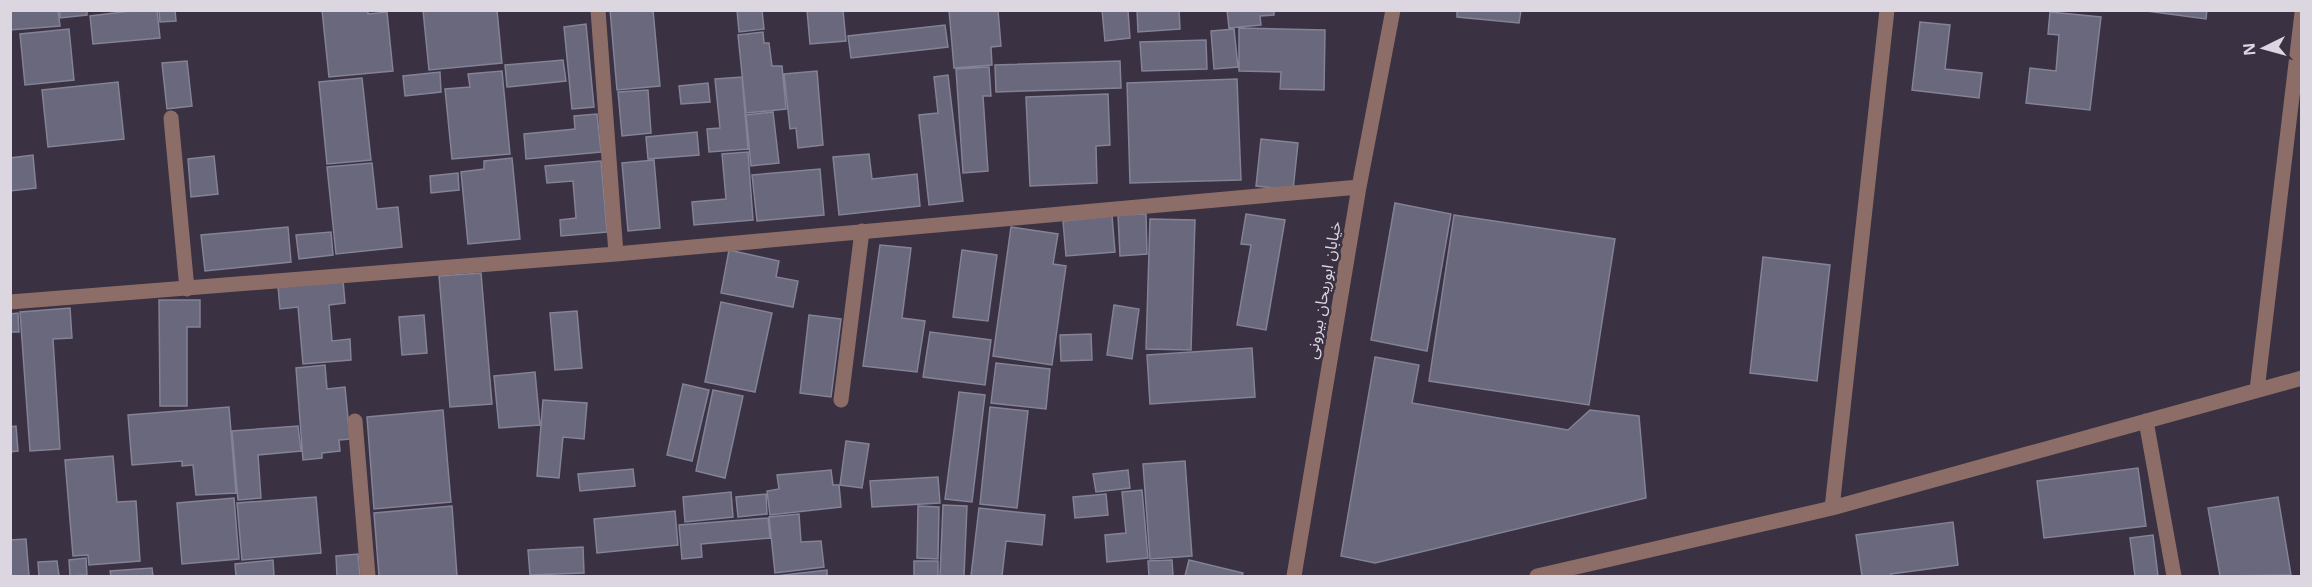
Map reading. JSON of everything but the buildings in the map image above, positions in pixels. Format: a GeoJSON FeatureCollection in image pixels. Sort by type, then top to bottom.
{"type":"FeatureCollection","features":[{"type":"Feature","properties":{"kind":"street"},"geometry":{"type":"LineString","coordinates":[[598,10],[616,254]]}},
{"type":"Feature","properties":{"kind":"street","name":"خیابان ابوریحان بیرونی"},"geometry":{"type":"LineString","coordinates":[[1294,576],[1359,188],[1393,10]]}},
{"type":"Feature","properties":{"kind":"street"},"geometry":{"type":"LineString","coordinates":[[1832,508],[1887,10]]}},
{"type":"Feature","properties":{"kind":"street"},"geometry":{"type":"LineString","coordinates":[[2257,390],[2301,14]]}},
{"type":"Feature","properties":{"kind":"street"},"geometry":{"type":"LineString","coordinates":[[171,118],[187,289]]}},
{"type":"Feature","properties":{"kind":"street"},"geometry":{"type":"LineString","coordinates":[[10,302],[616,254],[1359,188]]}},
{"type":"Feature","properties":{"kind":"street"},"geometry":{"type":"LineString","coordinates":[[841,400],[862,231]]}},
{"type":"Feature","properties":{"kind":"street"},"geometry":{"type":"LineString","coordinates":[[1537,576],[1832,508],[2301,378]]}},
{"type":"Feature","properties":{"kind":"street"},"geometry":{"type":"LineString","coordinates":[[355,421],[368,576]]}},
{"type":"Feature","properties":{"kind":"street"},"geometry":{"type":"LineString","coordinates":[[2146,421],[2174,576]]}}]}
